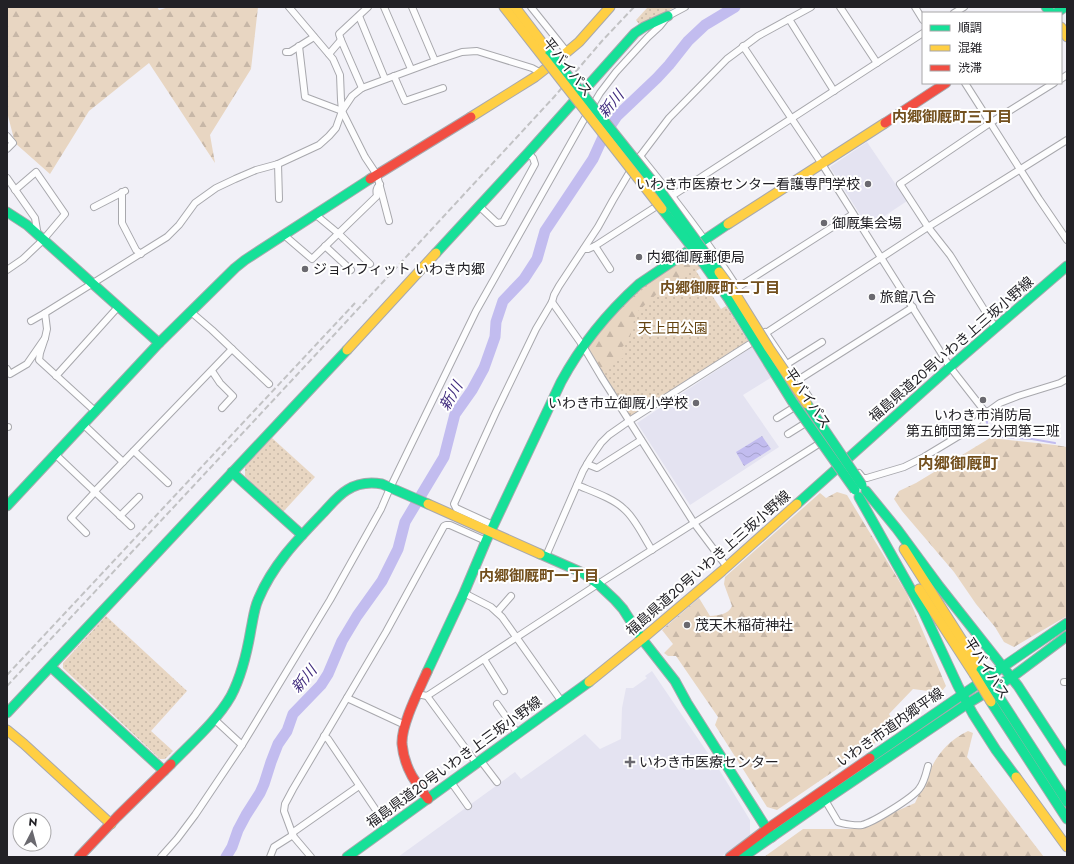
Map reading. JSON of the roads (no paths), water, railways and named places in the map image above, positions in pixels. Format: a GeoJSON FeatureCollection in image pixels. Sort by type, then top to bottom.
{"type":"FeatureCollection","features":[{"type":"Feature","properties":{"kind":"main road","name":"平バイパス"},"geometry":{"type":"LineString","coordinates":[[504,7],[661,192],[736,295],[860,491],[978,672],[1067,819]]}},
{"type":"Feature","properties":{"kind":"main road","name":"平バイパス"},"geometry":{"type":"LineString","coordinates":[[515,7],[547,56]]}},
{"type":"Feature","properties":{"kind":"main road"},"geometry":{"type":"LineString","coordinates":[[7,506],[159,343],[245,260],[316,215],[378,180],[541,73],[578,42],[610,7]]}},
{"type":"Feature","properties":{"kind":"main road"},"geometry":{"type":"LineString","coordinates":[[7,713],[314,386],[528,153],[635,33],[644,27],[668,16]]}},
{"type":"Feature","properties":{"kind":"main road"},"geometry":{"type":"LineString","coordinates":[[428,799],[412,776],[404,759],[402,744],[405,725],[417,694],[464,593],[492,528],[561,382],[583,346],[596,329],[627,295],[648,278],[705,239],[944,84]]}},
{"type":"Feature","properties":{"kind":"main road"},"geometry":{"type":"LineString","coordinates":[[7,212],[27,225],[159,343]]}},
{"type":"Feature","properties":{"kind":"main road","name":"福島県道20号いわき上三坂小野線"},"geometry":{"type":"LineString","coordinates":[[348,857],[597,676],[727,567],[995,327],[1067,266]]}},
{"type":"Feature","properties":{"kind":"main road"},"geometry":{"type":"LineString","coordinates":[[838,443],[848,459]]}},
{"type":"Feature","properties":{"kind":"main road"},"geometry":{"type":"LineString","coordinates":[[232,472],[302,535]]}},
{"type":"Feature","properties":{"kind":"main road"},"geometry":{"type":"LineString","coordinates":[[79,857],[117,816],[164,771],[214,719],[224,706],[241,673],[246,657],[257,601],[272,572],[281,559],[340,495],[356,485],[370,483],[382,484],[445,512],[492,528],[583,573],[598,584],[619,605],[642,639],[676,682],[687,703],[732,771],[770,833]]}},
{"type":"Feature","properties":{"kind":"main road"},"geometry":{"type":"LineString","coordinates":[[860,491],[897,529],[939,586],[1012,677],[1067,761]]}},
{"type":"Feature","properties":{"kind":"main road"},"geometry":{"type":"LineString","coordinates":[[860,491],[923,611],[967,704],[996,750],[1067,847]]}},
{"type":"Feature","properties":{"kind":"main road","name":"いわき市道内郷平線"},"geometry":{"type":"LineString","coordinates":[[743,857],[770,833],[962,694],[1067,623]]}},
{"type":"Feature","properties":{"kind":"main road","name":"いわき市道内郷平線"},"geometry":{"type":"LineString","coordinates":[[730,857],[825,800],[967,704],[1012,677],[1067,636]]}},
{"type":"Feature","properties":{"kind":"main road"},"geometry":{"type":"LineString","coordinates":[[51,666],[164,771]]}},
{"type":"Feature","properties":{"kind":"main road","name":"平バイパス"},"geometry":{"type":"LineString","coordinates":[[995,699],[1067,802]]}},
{"type":"Feature","properties":{"kind":"main road"},"geometry":{"type":"LineString","coordinates":[[7,730],[110,824]]}},
{"type":"Feature","properties":{"kind":"street"},"geometry":{"type":"LineString","coordinates":[[289,7],[335,63],[340,75],[342,111],[378,180],[388,220]]}},
{"type":"Feature","properties":{"kind":"street"},"geometry":{"type":"LineString","coordinates":[[362,88],[339,34],[368,7]]}},
{"type":"Feature","properties":{"kind":"street"},"geometry":{"type":"LineString","coordinates":[[384,7],[411,69]]}},
{"type":"Feature","properties":{"kind":"street"},"geometry":{"type":"LineString","coordinates":[[412,7],[435,61]]}},
{"type":"Feature","properties":{"kind":"street"},"geometry":{"type":"LineString","coordinates":[[530,7],[567,52]]}},
{"type":"Feature","properties":{"kind":"street"},"geometry":{"type":"LineString","coordinates":[[161,857],[177,840],[242,745],[330,600],[392,488],[476,311],[600,93],[611,78],[668,16],[685,7]]}},
{"type":"Feature","properties":{"kind":"street"},"geometry":{"type":"LineString","coordinates":[[492,528],[456,508],[454,504],[536,329],[552,302],[557,290],[598,227],[640,156],[669,118],[727,59],[743,46],[758,36],[811,7]]}},
{"type":"Feature","properties":{"kind":"street"},"geometry":{"type":"LineString","coordinates":[[840,7],[877,63]]}},
{"type":"Feature","properties":{"kind":"street"},"geometry":{"type":"LineString","coordinates":[[914,7],[922,19]]}},
{"type":"Feature","properties":{"kind":"street"},"geometry":{"type":"LineString","coordinates":[[359,16],[385,79]]}},
{"type":"Feature","properties":{"kind":"street"},"geometry":{"type":"LineString","coordinates":[[789,19],[834,91]]}},
{"type":"Feature","properties":{"kind":"street"},"geometry":{"type":"LineString","coordinates":[[584,249],[595,246],[922,34]]}},
{"type":"Feature","properties":{"kind":"street"},"geometry":{"type":"LineString","coordinates":[[286,52],[290,52],[314,37]]}},
{"type":"Feature","properties":{"kind":"street"},"geometry":{"type":"LineString","coordinates":[[329,54],[341,40]]}},
{"type":"Feature","properties":{"kind":"street"},"geometry":{"type":"LineString","coordinates":[[299,46],[305,97],[342,111]]}},
{"type":"Feature","properties":{"kind":"street"},"geometry":{"type":"LineString","coordinates":[[743,46],[822,164],[950,367],[986,412]]}},
{"type":"Feature","properties":{"kind":"street"},"geometry":{"type":"LineString","coordinates":[[31,321],[168,237],[195,203],[216,188],[256,170],[278,164],[319,145],[336,128],[342,111],[352,96],[362,88],[411,69],[462,52],[477,51],[532,68],[541,73]]}},
{"type":"Feature","properties":{"kind":"street"},"geometry":{"type":"LineString","coordinates":[[394,76],[405,101],[443,88]]}},
{"type":"Feature","properties":{"kind":"street"},"geometry":{"type":"LineString","coordinates":[[966,84],[1019,169],[1067,240]]}},
{"type":"Feature","properties":{"kind":"street"},"geometry":{"type":"LineString","coordinates":[[995,327],[950,255],[928,227],[900,184],[990,123],[1052,84]]}},
{"type":"Feature","properties":{"kind":"street"},"geometry":{"type":"LineString","coordinates":[[340,94],[346,98],[352,96]]}},
{"type":"Feature","properties":{"kind":"street"},"geometry":{"type":"LineString","coordinates":[[7,136],[13,143],[7,149]]}},
{"type":"Feature","properties":{"kind":"street"},"geometry":{"type":"LineString","coordinates":[[546,556],[587,464],[601,443],[609,435],[881,257],[1067,140]]}},
{"type":"Feature","properties":{"kind":"street"},"geometry":{"type":"LineString","coordinates":[[479,206],[496,223],[503,222],[535,164],[533,158],[528,153]]}},
{"type":"Feature","properties":{"kind":"street"},"geometry":{"type":"LineString","coordinates":[[427,696],[598,584],[817,445],[838,443],[720,260],[640,156]]}},
{"type":"Feature","properties":{"kind":"street"},"geometry":{"type":"LineString","coordinates":[[278,164],[279,199]]}},
{"type":"Feature","properties":{"kind":"street"},"geometry":{"type":"LineString","coordinates":[[7,270],[23,259],[40,238],[65,214],[36,172],[15,190]]}},
{"type":"Feature","properties":{"kind":"street"},"geometry":{"type":"LineString","coordinates":[[629,173],[690,249],[817,445]]}},
{"type":"Feature","properties":{"kind":"street"},"geometry":{"type":"LineString","coordinates":[[7,178],[35,218],[40,238]]}},
{"type":"Feature","properties":{"kind":"street"},"geometry":{"type":"LineString","coordinates":[[284,235],[312,259],[377,196],[376,192],[378,180]]}},
{"type":"Feature","properties":{"kind":"street"},"geometry":{"type":"LineString","coordinates":[[94,206],[123,191],[122,223],[136,250],[141,254]]}},
{"type":"Feature","properties":{"kind":"street"},"geometry":{"type":"LineString","coordinates":[[738,288],[853,214]]}},
{"type":"Feature","properties":{"kind":"street"},"geometry":{"type":"LineString","coordinates":[[316,215],[339,234],[370,264]]}},
{"type":"Feature","properties":{"kind":"street"},"geometry":{"type":"LineString","coordinates":[[326,246],[351,270]]}},
{"type":"Feature","properties":{"kind":"street"},"geometry":{"type":"LineString","coordinates":[[595,246],[610,269]]}},
{"type":"Feature","properties":{"kind":"street"},"geometry":{"type":"LineString","coordinates":[[552,302],[583,346],[629,422],[694,523],[727,567]]}},
{"type":"Feature","properties":{"kind":"street"},"geometry":{"type":"LineString","coordinates":[[56,376],[118,307]]}},
{"type":"Feature","properties":{"kind":"street"},"geometry":{"type":"LineString","coordinates":[[798,380],[913,307]]}},
{"type":"Feature","properties":{"kind":"street"},"geometry":{"type":"LineString","coordinates":[[191,312],[268,384]]}},
{"type":"Feature","properties":{"kind":"street"},"geometry":{"type":"LineString","coordinates":[[45,313],[47,329],[39,360],[96,412]]}},
{"type":"Feature","properties":{"kind":"street"},"geometry":{"type":"LineString","coordinates":[[7,369],[10,374],[27,364],[45,338]]}},
{"type":"Feature","properties":{"kind":"street"},"geometry":{"type":"LineString","coordinates":[[787,364],[822,342]]}},
{"type":"Feature","properties":{"kind":"street"},"geometry":{"type":"LineString","coordinates":[[86,533],[71,518],[96,490],[232,349]]}},
{"type":"Feature","properties":{"kind":"street"},"geometry":{"type":"LineString","coordinates":[[212,371],[233,396],[222,408]]}},
{"type":"Feature","properties":{"kind":"street"},"geometry":{"type":"LineString","coordinates":[[848,459],[863,478],[904,467],[924,457],[967,431],[986,412],[1000,404],[1018,396],[1060,383],[1067,379]]}},
{"type":"Feature","properties":{"kind":"street"},"geometry":{"type":"LineString","coordinates":[[777,418],[793,408]]}},
{"type":"Feature","properties":{"kind":"street"},"geometry":{"type":"LineString","coordinates":[[788,434],[804,424]]}},
{"type":"Feature","properties":{"kind":"street"},"geometry":{"type":"LineString","coordinates":[[84,425],[123,462]]}},
{"type":"Feature","properties":{"kind":"street"},"geometry":{"type":"LineString","coordinates":[[587,464],[597,468],[641,440]]}},
{"type":"Feature","properties":{"kind":"street"},"geometry":{"type":"LineString","coordinates":[[134,451],[168,483]]}},
{"type":"Feature","properties":{"kind":"street"},"geometry":{"type":"LineString","coordinates":[[55,454],[131,526]]}},
{"type":"Feature","properties":{"kind":"street"},"geometry":{"type":"LineString","coordinates":[[577,485],[614,501],[625,509],[652,550]]}},
{"type":"Feature","properties":{"kind":"street"},"geometry":{"type":"LineString","coordinates":[[120,516],[139,497]]}},
{"type":"Feature","properties":{"kind":"street"},"geometry":{"type":"LineString","coordinates":[[311,857],[293,834],[284,811],[284,807],[386,632],[444,526],[446,524],[450,525],[486,541]]}},
{"type":"Feature","properties":{"kind":"street"},"geometry":{"type":"LineString","coordinates":[[464,593],[491,607],[506,621],[562,702]]}},
{"type":"Feature","properties":{"kind":"street"},"geometry":{"type":"LineString","coordinates":[[497,612],[511,596]]}},
{"type":"Feature","properties":{"kind":"street"},"geometry":{"type":"LineString","coordinates":[[484,659],[504,691]]}},
{"type":"Feature","properties":{"kind":"street"},"geometry":{"type":"LineString","coordinates":[[417,694],[427,696],[479,762],[497,782]]}},
{"type":"Feature","properties":{"kind":"street"},"geometry":{"type":"LineString","coordinates":[[347,698],[405,725]]}},
{"type":"Feature","properties":{"kind":"street"},"geometry":{"type":"LineString","coordinates":[[497,704],[518,734]]}},
{"type":"Feature","properties":{"kind":"street"},"geometry":{"type":"LineString","coordinates":[[214,719],[242,745]]}},
{"type":"Feature","properties":{"kind":"street"},"geometry":{"type":"LineString","coordinates":[[324,736],[328,739],[388,828]]}},
{"type":"Feature","properties":{"kind":"street"},"geometry":{"type":"LineString","coordinates":[[825,800],[838,822],[843,824],[863,825],[880,817],[915,794],[921,787],[928,766]]}},
{"type":"Feature","properties":{"kind":"street"},"geometry":{"type":"LineString","coordinates":[[451,782],[468,806]]}},
{"type":"Feature","properties":{"kind":"street"},"geometry":{"type":"LineString","coordinates":[[270,857],[274,847],[359,786]]}},
{"type":"Feature","properties":{"kind":"water"},"geometry":{"type":"Polygon","coordinates":[[[762,436],[771,449],[744,466],[736,452],[762,436]]]}},
{"type":"Feature","properties":{"kind":"waterway","name":"新川"},"geometry":{"type":"LineString","coordinates":[[226,857],[232,847],[238,830],[260,793],[278,744],[287,731],[293,714],[321,685],[328,674],[342,641],[357,616],[382,581],[398,549],[405,522],[444,457],[455,414],[472,390],[484,368],[495,337],[496,322],[503,301],[524,279],[537,259],[545,231],[593,159],[603,137],[617,116],[657,78],[688,41],[705,25],[735,7]]}},
{"type":"Feature","properties":{"kind":"waterway"},"geometry":{"type":"LineString","coordinates":[[986,416],[989,436],[1032,439],[1055,443]]}},
{"type":"Feature","properties":{"kind":"railway"},"geometry":{"type":"LineString","coordinates":[[7,686],[554,97],[602,41],[634,7]]}},
{"type":"Feature","properties":{"kind":"railway"},"geometry":{"type":"LineString","coordinates":[[7,675],[355,303]]}},
{"type":"Feature","properties":{"kind":"place","name":"いわき市医療センター看護専門学校"},"geometry":{"type":"Point","coordinates":[868,184]}},
{"type":"Feature","properties":{"kind":"place","name":"御厩集会場"},"geometry":{"type":"Point","coordinates":[824,223]}},
{"type":"Feature","properties":{"kind":"place","name":"内郷御厩郵便局"},"geometry":{"type":"Point","coordinates":[639,257]}},
{"type":"Feature","properties":{"kind":"place","name":"ジョイフィット いわき内郷"},"geometry":{"type":"Point","coordinates":[305,269]}},
{"type":"Feature","properties":{"kind":"place","name":"旅館八合"},"geometry":{"type":"Point","coordinates":[872,297]}},
{"type":"Feature","properties":{"kind":"place","name":"いわき市消防局 第五師団第三分団第三班"},"geometry":{"type":"Point","coordinates":[983,400]}},
{"type":"Feature","properties":{"kind":"place","name":"いわき市立御厩小学校"},"geometry":{"type":"Point","coordinates":[696,403]}},
{"type":"Feature","properties":{"kind":"place","name":"茂天木稲荷神社"},"geometry":{"type":"Point","coordinates":[687,625]}},
{"type":"Feature","properties":{"kind":"place","name":"いわき市医療センター"},"geometry":{"type":"Point","coordinates":[630,762]}},
{"type":"Feature","properties":{"kind":"district","name":"内郷御厩町三丁目"},"geometry":{"type":"Point","coordinates":[952,117]}},
{"type":"Feature","properties":{"kind":"district","name":"内郷御厩町二丁目"},"geometry":{"type":"Point","coordinates":[720,288]}},
{"type":"Feature","properties":{"kind":"district","name":"内郷御厩町"},"geometry":{"type":"Point","coordinates":[958,463]}},
{"type":"Feature","properties":{"kind":"district","name":"内郷御厩町一丁目"},"geometry":{"type":"Point","coordinates":[539,576]}},
{"type":"Feature","properties":{"kind":"park label","name":"天上田公園"},"geometry":{"type":"Point","coordinates":[673,328]}}]}
